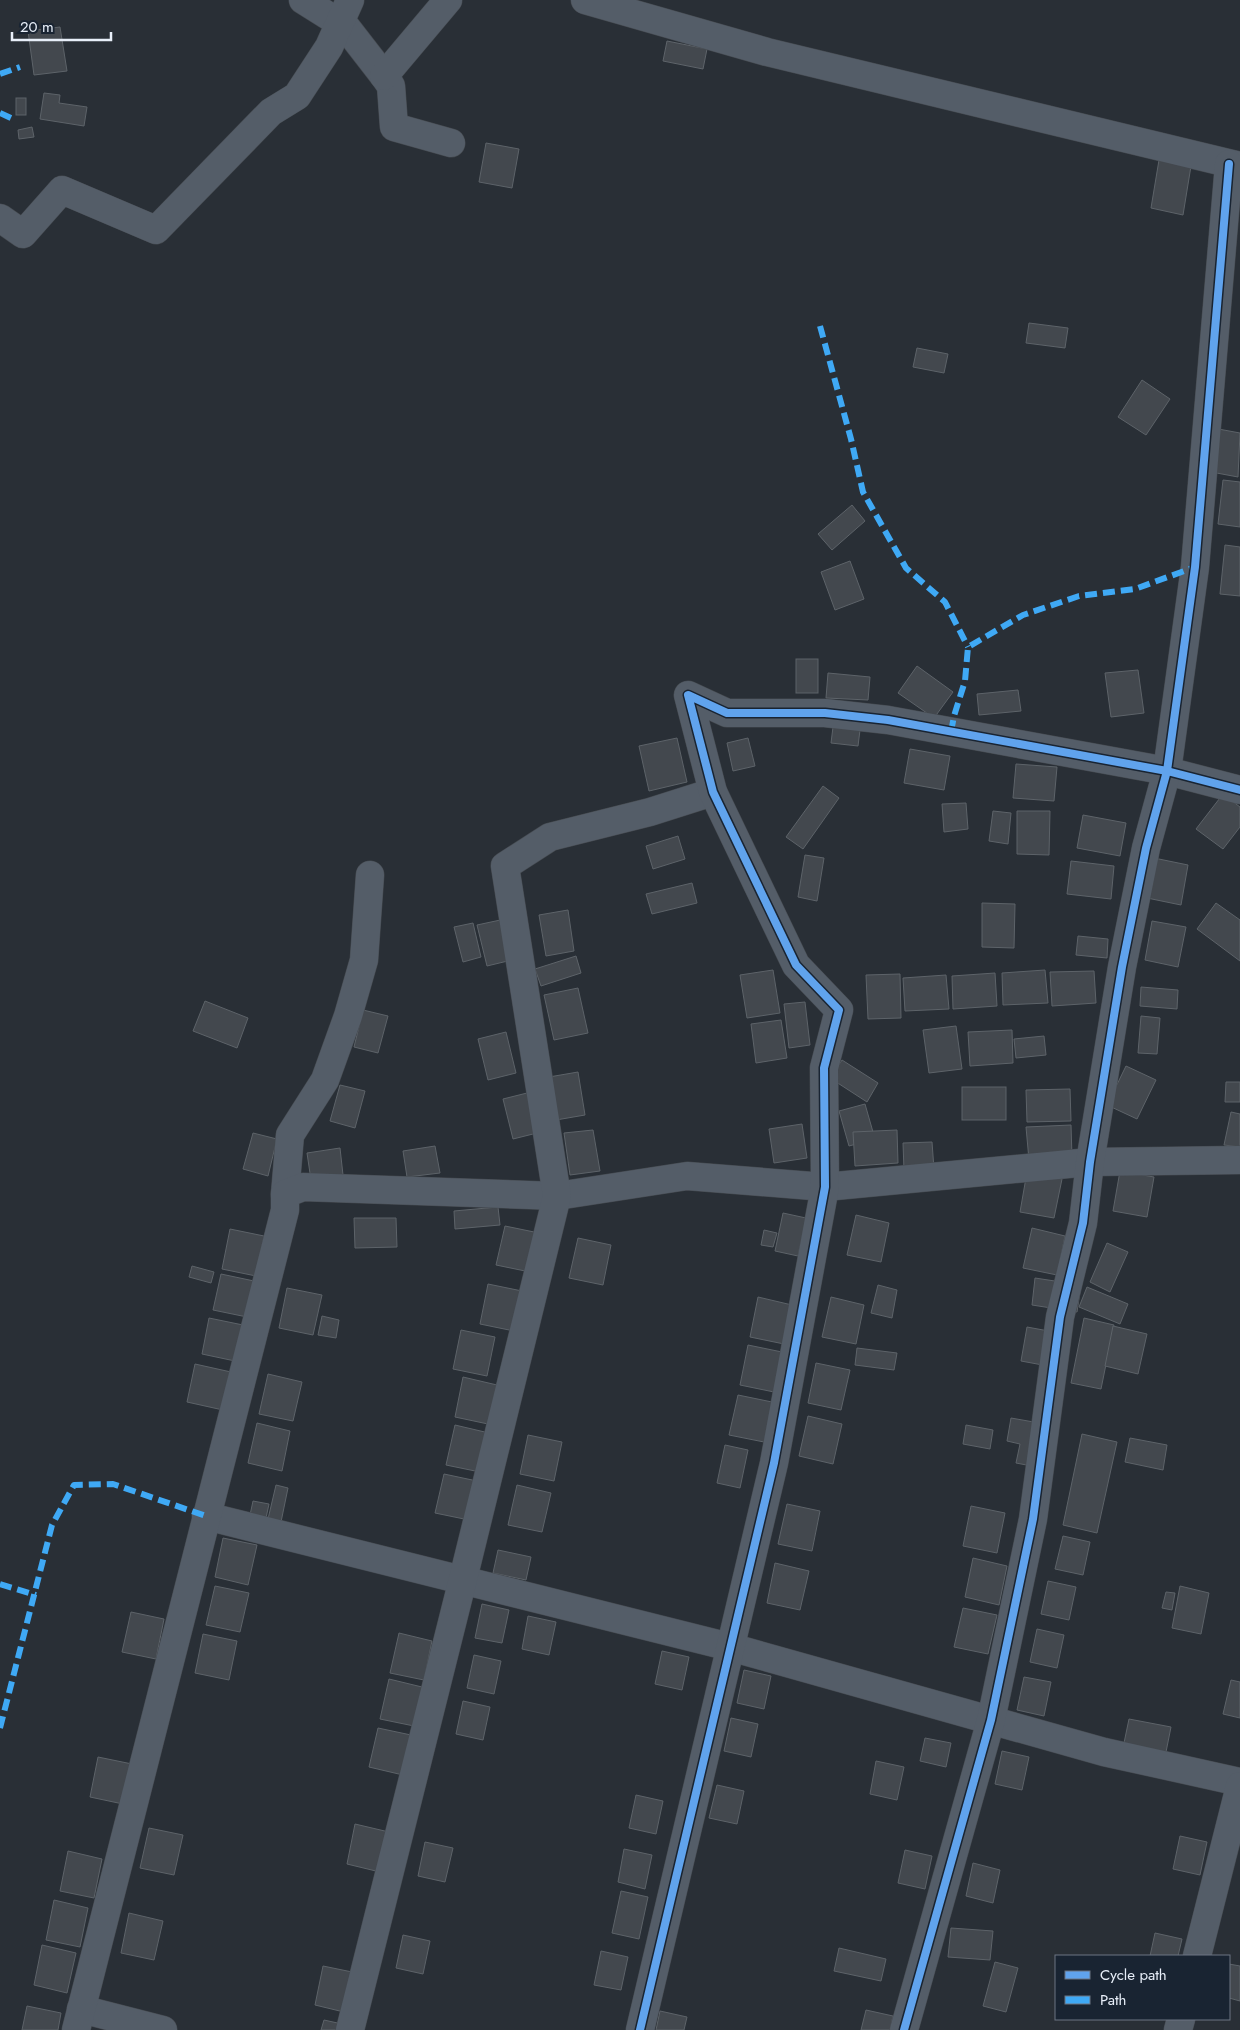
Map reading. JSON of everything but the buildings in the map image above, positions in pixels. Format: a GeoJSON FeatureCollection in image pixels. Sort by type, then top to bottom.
{"type":"FeatureCollection","features":[{"type":"Feature","properties":{"kind":"street"},"geometry":{"type":"LineString","coordinates":[[303,0],[345,12]]}},
{"type":"Feature","properties":{"kind":"street"},"geometry":{"type":"LineString","coordinates":[[384,76],[448,0]]}},
{"type":"Feature","properties":{"kind":"street"},"geometry":{"type":"LineString","coordinates":[[585,0],[767,52],[1234,165],[1195,567],[1167,771],[1146,848],[1122,967],[1090,1162],[1083,1223],[1060,1317],[1033,1519],[991,1720],[904,2030]]}},
{"type":"Feature","properties":{"kind":"street"},"geometry":{"type":"LineString","coordinates":[[345,12],[346,27],[391,86],[394,126],[451,143]]}},
{"type":"Feature","properties":{"kind":"street"},"geometry":{"type":"LineString","coordinates":[[0,218],[23,234],[62,190],[156,230],[271,112],[297,96],[328,47],[345,12]]}},
{"type":"Feature","properties":{"kind":"street"},"geometry":{"type":"LineString","coordinates":[[640,2030],[774,1463],[825,1188],[824,1068],[839,1010],[796,965],[712,792],[688,695],[727,713],[825,713],[888,720],[1167,771],[1240,790]]}},
{"type":"Feature","properties":{"kind":"street"},"geometry":{"type":"LineString","coordinates":[[350,2030],[557,1196],[506,866],[550,837],[650,812],[712,792]]}},
{"type":"Feature","properties":{"kind":"street"},"geometry":{"type":"LineString","coordinates":[[164,2030],[79,2019],[285,1210],[290,1135],[325,1080],[348,1016],[364,960],[370,875]]}},
{"type":"Feature","properties":{"kind":"street"},"geometry":{"type":"LineString","coordinates":[[285,1194],[303,1187],[557,1196],[687,1176],[825,1188],[1090,1162],[1240,1160]]}},
{"type":"Feature","properties":{"kind":"street"},"geometry":{"type":"LineString","coordinates":[[206,1516],[730,1647],[1104,1752],[1240,1782]]}},
{"type":"Feature","properties":{"kind":"street"},"geometry":{"type":"LineString","coordinates":[[1196,1955],[1240,1786]]}},
{"type":"Feature","properties":{"kind":"marked path"},"geometry":{"type":"LineString","coordinates":[[0,74],[20,67]]}},
{"type":"Feature","properties":{"kind":"marked path"},"geometry":{"type":"LineString","coordinates":[[0,113],[13,119]]}},
{"type":"Feature","properties":{"kind":"marked path"},"geometry":{"type":"LineString","coordinates":[[820,326],[851,439],[863,492],[906,568],[945,602],[968,647]]}},
{"type":"Feature","properties":{"kind":"marked path"},"geometry":{"type":"LineString","coordinates":[[951,732],[965,681],[968,647],[1023,615],[1079,596],[1135,589],[1195,567]]}},
{"type":"Feature","properties":{"kind":"marked path"},"geometry":{"type":"LineString","coordinates":[[0,1728],[52,1525],[74,1485],[113,1484],[206,1516]]}},
{"type":"Feature","properties":{"kind":"marked path"},"geometry":{"type":"LineString","coordinates":[[0,1584],[36,1595]]}},
{"type":"Feature","properties":{"kind":"cycle path"},"geometry":{"type":"LineString","coordinates":[[904,2030],[991,1720],[1033,1519],[1060,1317],[1083,1223],[1090,1162],[1122,967],[1146,848],[1167,771],[1195,567],[1229,164]]}},
{"type":"Feature","properties":{"kind":"cycle path"},"geometry":{"type":"LineString","coordinates":[[640,2030],[774,1463],[825,1187],[824,1068],[839,1010],[796,965],[713,792],[688,695],[727,713],[825,713],[888,720],[1167,771],[1240,790]]}}]}
